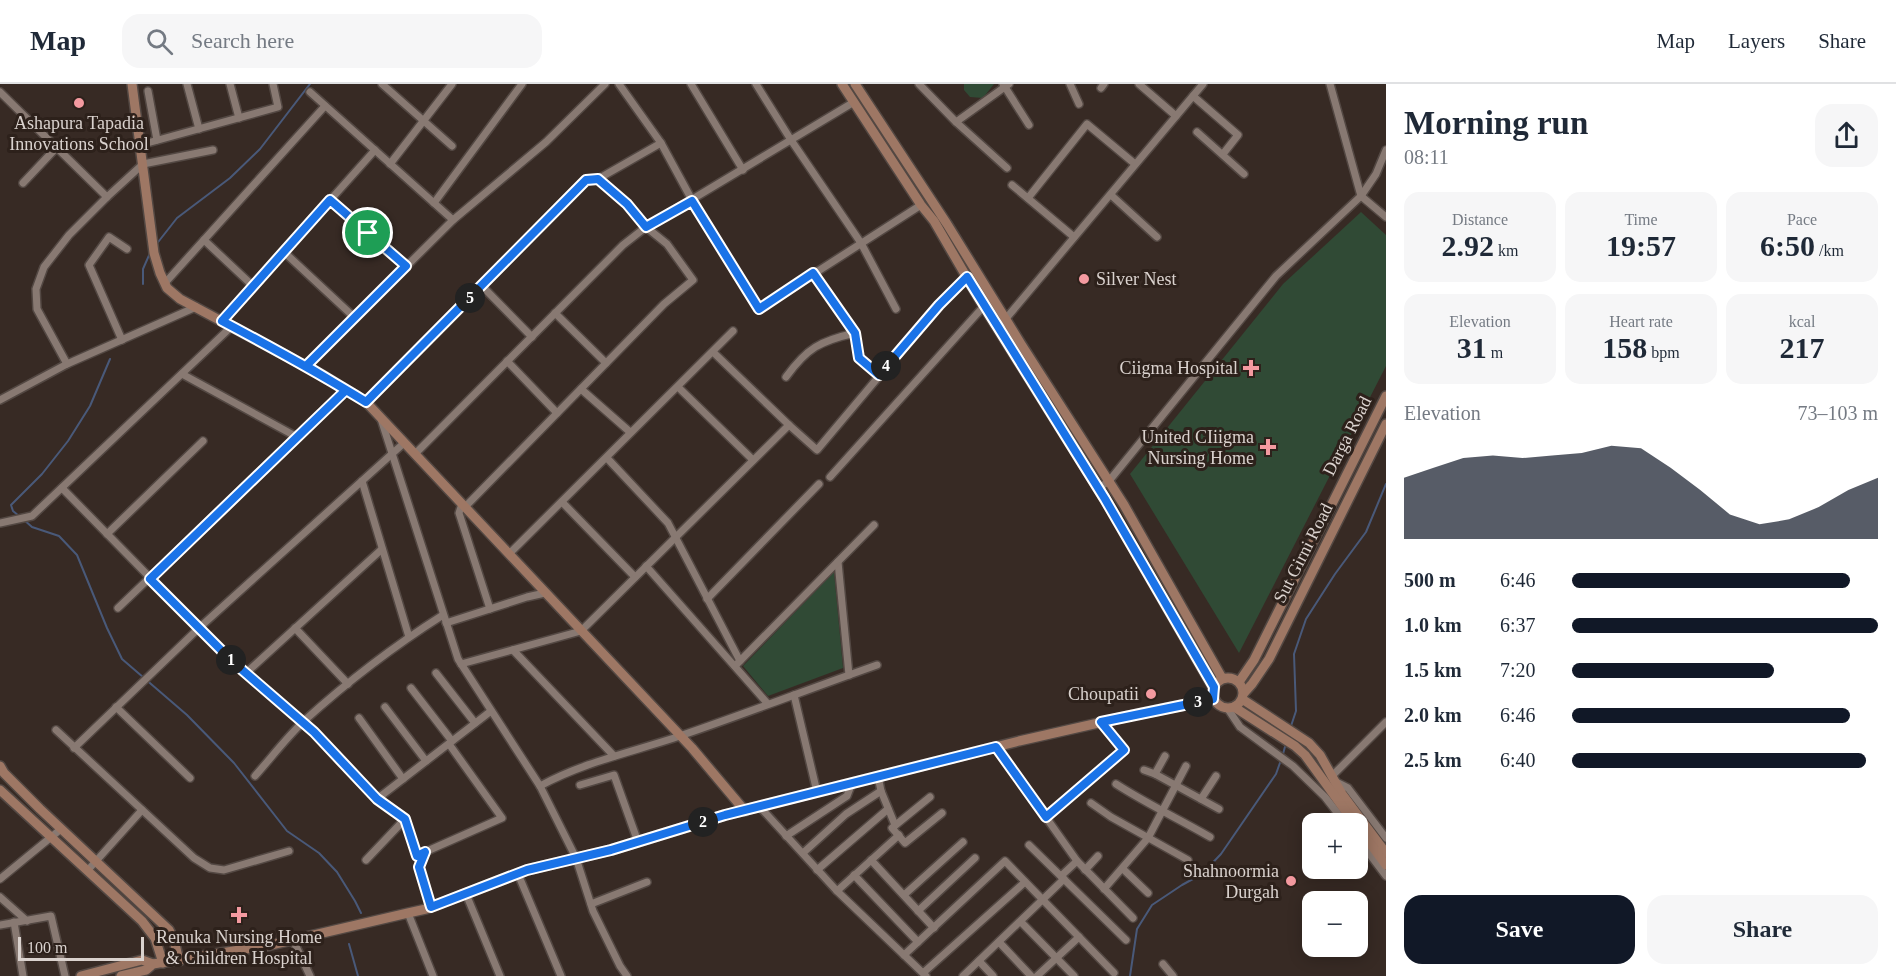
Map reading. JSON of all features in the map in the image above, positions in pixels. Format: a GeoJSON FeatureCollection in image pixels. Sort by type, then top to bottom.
{"type":"FeatureCollection","features":[{"type":"Feature","properties":{"kind":"street"},"geometry":{"type":"LineString","coordinates":[[132,84],[154,253],[167,288],[180,298],[306,366],[366,402],[680,735],[745,811]]}},
{"type":"Feature","properties":{"kind":"street"},"geometry":{"type":"LineString","coordinates":[[187,84],[199,129]]}},
{"type":"Feature","properties":{"kind":"street"},"geometry":{"type":"LineString","coordinates":[[230,84],[239,118]]}},
{"type":"Feature","properties":{"kind":"street"},"geometry":{"type":"LineString","coordinates":[[140,145],[278,107],[273,84]]}},
{"type":"Feature","properties":{"kind":"street"},"geometry":{"type":"LineString","coordinates":[[382,84],[452,146]]}},
{"type":"Feature","properties":{"kind":"street"},"geometry":{"type":"LineString","coordinates":[[390,164],[452,84]]}},
{"type":"Feature","properties":{"kind":"street"},"geometry":{"type":"LineString","coordinates":[[434,203],[522,84]]}},
{"type":"Feature","properties":{"kind":"street"},"geometry":{"type":"LineString","coordinates":[[306,366],[453,220],[546,142],[605,84]]}},
{"type":"Feature","properties":{"kind":"street"},"geometry":{"type":"LineString","coordinates":[[619,84],[661,143],[692,201],[759,309],[921,205]]}},
{"type":"Feature","properties":{"kind":"street"},"geometry":{"type":"LineString","coordinates":[[691,84],[743,170]]}},
{"type":"Feature","properties":{"kind":"street"},"geometry":{"type":"LineString","coordinates":[[756,84],[861,243],[896,309]]}},
{"type":"Feature","properties":{"kind":"street"},"geometry":{"type":"LineString","coordinates":[[842,84],[921,205],[934,221],[984,306],[1099,488],[1214,687],[1213,699]]}},
{"type":"Feature","properties":{"kind":"street"},"geometry":{"type":"LineString","coordinates":[[856,84],[1109,481],[1222,678]]}},
{"type":"Feature","properties":{"kind":"street"},"geometry":{"type":"LineString","coordinates":[[918,84],[1007,168]]}},
{"type":"Feature","properties":{"kind":"street"},"geometry":{"type":"LineString","coordinates":[[1070,84],[1079,104]]}},
{"type":"Feature","properties":{"kind":"street"},"geometry":{"type":"LineString","coordinates":[[1140,84],[1176,116]]}},
{"type":"Feature","properties":{"kind":"street"},"geometry":{"type":"LineString","coordinates":[[998,328],[1203,84]]}},
{"type":"Feature","properties":{"kind":"street"},"geometry":{"type":"LineString","coordinates":[[1330,84],[1361,196],[1386,217]]}},
{"type":"Feature","properties":{"kind":"street"},"geometry":{"type":"LineString","coordinates":[[956,122],[1005,85],[1029,125]]}},
{"type":"Feature","properties":{"kind":"street"},"geometry":{"type":"LineString","coordinates":[[148,91],[157,140]]}},
{"type":"Feature","properties":{"kind":"street"},"geometry":{"type":"LineString","coordinates":[[0,92],[107,196]]}},
{"type":"Feature","properties":{"kind":"street"},"geometry":{"type":"LineString","coordinates":[[310,92],[453,220]]}},
{"type":"Feature","properties":{"kind":"street"},"geometry":{"type":"LineString","coordinates":[[1193,96],[1238,135],[1223,154]]}},
{"type":"Feature","properties":{"kind":"street"},"geometry":{"type":"LineString","coordinates":[[415,454],[623,245],[646,227],[854,102]]}},
{"type":"Feature","properties":{"kind":"street"},"geometry":{"type":"LineString","coordinates":[[165,284],[325,106]]}},
{"type":"Feature","properties":{"kind":"street"},"geometry":{"type":"LineString","coordinates":[[1028,198],[1087,124],[1135,164]]}},
{"type":"Feature","properties":{"kind":"street"},"geometry":{"type":"LineString","coordinates":[[1197,132],[1244,174]]}},
{"type":"Feature","properties":{"kind":"street"},"geometry":{"type":"LineString","coordinates":[[366,402],[586,180],[598,179],[661,143]]}},
{"type":"Feature","properties":{"kind":"street"},"geometry":{"type":"LineString","coordinates":[[23,183],[57,147]]}},
{"type":"Feature","properties":{"kind":"street"},"geometry":{"type":"LineString","coordinates":[[67,364],[38,309],[36,289],[44,267],[69,235],[107,196],[142,165],[213,150]]}},
{"type":"Feature","properties":{"kind":"street"},"geometry":{"type":"LineString","coordinates":[[222,321],[375,150]]}},
{"type":"Feature","properties":{"kind":"street"},"geometry":{"type":"LineString","coordinates":[[1099,488],[1109,481],[1276,276],[1361,196],[1376,174],[1386,150]]}},
{"type":"Feature","properties":{"kind":"street"},"geometry":{"type":"LineString","coordinates":[[490,609],[459,513],[664,304],[693,280],[667,244],[646,227],[627,204],[598,179]]}},
{"type":"Feature","properties":{"kind":"street"},"geometry":{"type":"LineString","coordinates":[[1012,185],[1074,237]]}},
{"type":"Feature","properties":{"kind":"street"},"geometry":{"type":"LineString","coordinates":[[1111,195],[1157,237]]}},
{"type":"Feature","properties":{"kind":"street"},"geometry":{"type":"LineString","coordinates":[[330,200],[406,266]]}},
{"type":"Feature","properties":{"kind":"street"},"geometry":{"type":"LineString","coordinates":[[122,340],[89,265],[109,237],[127,249]]}},
{"type":"Feature","properties":{"kind":"street"},"geometry":{"type":"LineString","coordinates":[[204,240],[254,286]]}},
{"type":"Feature","properties":{"kind":"street"},"geometry":{"type":"LineString","coordinates":[[284,252],[355,318]]}},
{"type":"Feature","properties":{"kind":"street"},"geometry":{"type":"LineString","coordinates":[[813,273],[855,333],[859,358],[879,375]]}},
{"type":"Feature","properties":{"kind":"street"},"geometry":{"type":"LineString","coordinates":[[713,352],[817,450],[939,305],[967,277]]}},
{"type":"Feature","properties":{"kind":"street"},"geometry":{"type":"LineString","coordinates":[[482,286],[532,337]]}},
{"type":"Feature","properties":{"kind":"street"},"geometry":{"type":"LineString","coordinates":[[830,477],[984,306]]}},
{"type":"Feature","properties":{"kind":"street"},"geometry":{"type":"LineString","coordinates":[[0,400],[67,364],[196,307]]}},
{"type":"Feature","properties":{"kind":"street"},"geometry":{"type":"LineString","coordinates":[[555,313],[606,363]]}},
{"type":"Feature","properties":{"kind":"street"},"geometry":{"type":"LineString","coordinates":[[3,522],[32,516],[232,326]]}},
{"type":"Feature","properties":{"kind":"street"},"geometry":{"type":"LineString","coordinates":[[509,554],[733,332]]}},
{"type":"Feature","properties":{"kind":"street"},"geometry":{"type":"LineString","coordinates":[[786,377],[815,346],[830,339],[855,333]]}},
{"type":"Feature","properties":{"kind":"street"},"geometry":{"type":"LineString","coordinates":[[507,361],[557,413]]}},
{"type":"Feature","properties":{"kind":"street"},"geometry":{"type":"LineString","coordinates":[[182,374],[297,437]]}},
{"type":"Feature","properties":{"kind":"street"},"geometry":{"type":"LineString","coordinates":[[678,387],[753,460]]}},
{"type":"Feature","properties":{"kind":"street"},"geometry":{"type":"LineString","coordinates":[[581,389],[630,432]]}},
{"type":"Feature","properties":{"kind":"street"},"geometry":{"type":"LineString","coordinates":[[118,608],[346,390]]}},
{"type":"Feature","properties":{"kind":"street","name":"Darga Road"},"geometry":{"type":"LineString","coordinates":[[1239,682],[1254,660],[1386,396]]}},
{"type":"Feature","properties":{"kind":"street"},"geometry":{"type":"LineString","coordinates":[[380,417],[443,615],[461,664],[540,786],[576,858],[591,904],[627,976]]}},
{"type":"Feature","properties":{"kind":"street","name":"Sut Girni Road"},"geometry":{"type":"LineString","coordinates":[[1243,696],[1269,659],[1386,424]]}},
{"type":"Feature","properties":{"kind":"street"},"geometry":{"type":"LineString","coordinates":[[461,664],[581,631],[789,425]]}},
{"type":"Feature","properties":{"kind":"street"},"geometry":{"type":"LineString","coordinates":[[107,534],[203,441]]}},
{"type":"Feature","properties":{"kind":"street"},"geometry":{"type":"LineString","coordinates":[[74,748],[199,628],[404,443]]}},
{"type":"Feature","properties":{"kind":"street"},"geometry":{"type":"LineString","coordinates":[[608,458],[668,523],[737,664]]}},
{"type":"Feature","properties":{"kind":"street"},"geometry":{"type":"LineString","coordinates":[[362,481],[409,637]]}},
{"type":"Feature","properties":{"kind":"street"},"geometry":{"type":"LineString","coordinates":[[707,599],[819,484]]}},
{"type":"Feature","properties":{"kind":"street"},"geometry":{"type":"LineString","coordinates":[[62,488],[199,628],[246,673],[303,722],[377,799],[405,819],[417,856],[502,818],[411,688]]}},
{"type":"Feature","properties":{"kind":"street"},"geometry":{"type":"LineString","coordinates":[[562,502],[635,577]]}},
{"type":"Feature","properties":{"kind":"street"},"geometry":{"type":"LineString","coordinates":[[737,664],[874,525]]}},
{"type":"Feature","properties":{"kind":"street"},"geometry":{"type":"LineString","coordinates":[[246,673],[382,549]]}},
{"type":"Feature","properties":{"kind":"street"},"geometry":{"type":"LineString","coordinates":[[838,562],[849,675]]}},
{"type":"Feature","properties":{"kind":"street"},"geometry":{"type":"LineString","coordinates":[[646,566],[737,664],[768,704]]}},
{"type":"Feature","properties":{"kind":"street"},"geometry":{"type":"LineString","coordinates":[[446,623],[545,593]]}},
{"type":"Feature","properties":{"kind":"street"},"geometry":{"type":"LineString","coordinates":[[255,776],[303,722],[409,637],[443,615]]}},
{"type":"Feature","properties":{"kind":"street"},"geometry":{"type":"LineString","coordinates":[[295,628],[348,684]]}},
{"type":"Feature","properties":{"kind":"street"},"geometry":{"type":"LineString","coordinates":[[513,650],[614,756]]}},
{"type":"Feature","properties":{"kind":"street"},"geometry":{"type":"LineString","coordinates":[[540,786],[568,772],[878,665]]}},
{"type":"Feature","properties":{"kind":"street"},"geometry":{"type":"LineString","coordinates":[[436,673],[475,723]]}},
{"type":"Feature","properties":{"kind":"street"},"geometry":{"type":"LineString","coordinates":[[1214,687],[1222,678],[1228,677],[1239,682],[1243,696],[1309,743],[1335,778],[1342,794],[1386,853]]}},
{"type":"Feature","properties":{"kind":"street"},"geometry":{"type":"LineString","coordinates":[[794,694],[817,792]]}},
{"type":"Feature","properties":{"kind":"street"},"geometry":{"type":"LineString","coordinates":[[1231,708],[1243,696]]}},
{"type":"Feature","properties":{"kind":"street"},"geometry":{"type":"LineString","coordinates":[[1213,699],[1222,707],[1231,708],[1295,746],[1305,755],[1347,813]]}},
{"type":"Feature","properties":{"kind":"street"},"geometry":{"type":"LineString","coordinates":[[81,976],[137,961],[158,964],[179,961],[293,940],[386,919],[431,907],[518,874],[638,842],[725,815],[1101,722],[1213,699]]}},
{"type":"Feature","properties":{"kind":"street"},"geometry":{"type":"LineString","coordinates":[[116,707],[190,777]]}},
{"type":"Feature","properties":{"kind":"street"},"geometry":{"type":"LineString","coordinates":[[385,707],[426,761]]}},
{"type":"Feature","properties":{"kind":"street"},"geometry":{"type":"LineString","coordinates":[[1231,708],[1239,727],[1293,766],[1325,797],[1337,813]]}},
{"type":"Feature","properties":{"kind":"street"},"geometry":{"type":"LineString","coordinates":[[377,799],[491,711]]}},
{"type":"Feature","properties":{"kind":"street"},"geometry":{"type":"LineString","coordinates":[[359,718],[403,778]]}},
{"type":"Feature","properties":{"kind":"street"},"geometry":{"type":"LineString","coordinates":[[1046,817],[1124,750],[1101,722]]}},
{"type":"Feature","properties":{"kind":"street"},"geometry":{"type":"LineString","coordinates":[[1335,778],[1385,724]]}},
{"type":"Feature","properties":{"kind":"street"},"geometry":{"type":"LineString","coordinates":[[56,730],[195,858],[210,868],[224,870],[290,851]]}},
{"type":"Feature","properties":{"kind":"street"},"geometry":{"type":"LineString","coordinates":[[996,747],[1077,861],[1133,918]]}},
{"type":"Feature","properties":{"kind":"street"},"geometry":{"type":"LineString","coordinates":[[1155,774],[1165,756]]}},
{"type":"Feature","properties":{"kind":"street"},"geometry":{"type":"LineString","coordinates":[[0,766],[4,773],[61,829],[169,930],[179,961]]}},
{"type":"Feature","properties":{"kind":"street"},"geometry":{"type":"LineString","coordinates":[[1104,889],[1148,838],[1186,766]]}},
{"type":"Feature","properties":{"kind":"street"},"geometry":{"type":"LineString","coordinates":[[1144,770],[1177,785],[1219,809]]}},
{"type":"Feature","properties":{"kind":"street"},"geometry":{"type":"LineString","coordinates":[[580,785],[614,775],[638,842]]}},
{"type":"Feature","properties":{"kind":"street"},"geometry":{"type":"LineString","coordinates":[[878,776],[881,791],[895,825]]}},
{"type":"Feature","properties":{"kind":"street"},"geometry":{"type":"LineString","coordinates":[[1201,799],[1216,776]]}},
{"type":"Feature","properties":{"kind":"street"},"geometry":{"type":"LineString","coordinates":[[1335,778],[1348,788],[1386,838]]}},
{"type":"Feature","properties":{"kind":"street"},"geometry":{"type":"LineString","coordinates":[[786,836],[847,796],[852,783]]}},
{"type":"Feature","properties":{"kind":"street"},"geometry":{"type":"LineString","coordinates":[[1116,784],[1210,837]]}},
{"type":"Feature","properties":{"kind":"street"},"geometry":{"type":"LineString","coordinates":[[0,790],[142,921],[155,938],[158,964]]}},
{"type":"Feature","properties":{"kind":"street"},"geometry":{"type":"LineString","coordinates":[[803,853],[846,814],[881,791]]}},
{"type":"Feature","properties":{"kind":"street"},"geometry":{"type":"LineString","coordinates":[[930,797],[892,828],[905,843],[942,813]]}},
{"type":"Feature","properties":{"kind":"street"},"geometry":{"type":"LineString","coordinates":[[1091,803],[1111,817],[1188,860]]}},
{"type":"Feature","properties":{"kind":"street"},"geometry":{"type":"LineString","coordinates":[[760,807],[837,891],[924,974],[1025,882]]}},
{"type":"Feature","properties":{"kind":"street"},"geometry":{"type":"LineString","coordinates":[[817,870],[888,809]]}},
{"type":"Feature","properties":{"kind":"street"},"geometry":{"type":"LineString","coordinates":[[88,870],[142,810]]}},
{"type":"Feature","properties":{"kind":"street"},"geometry":{"type":"LineString","coordinates":[[366,860],[405,819]]}},
{"type":"Feature","properties":{"kind":"street"},"geometry":{"type":"LineString","coordinates":[[0,879],[61,829]]}},
{"type":"Feature","properties":{"kind":"street"},"geometry":{"type":"LineString","coordinates":[[837,891],[899,835]]}},
{"type":"Feature","properties":{"kind":"street"},"geometry":{"type":"LineString","coordinates":[[1368,841],[1386,865]]}},
{"type":"Feature","properties":{"kind":"street"},"geometry":{"type":"LineString","coordinates":[[904,895],[963,842]]}},
{"type":"Feature","properties":{"kind":"street"},"geometry":{"type":"LineString","coordinates":[[1029,845],[1126,940]]}},
{"type":"Feature","properties":{"kind":"street"},"geometry":{"type":"LineString","coordinates":[[425,852],[419,867],[431,907]]}},
{"type":"Feature","properties":{"kind":"street"},"geometry":{"type":"LineString","coordinates":[[1368,852],[1386,876]]}},
{"type":"Feature","properties":{"kind":"street"},"geometry":{"type":"LineString","coordinates":[[1085,870],[1098,856]]}},
{"type":"Feature","properties":{"kind":"street"},"geometry":{"type":"LineString","coordinates":[[918,911],[975,858]]}},
{"type":"Feature","properties":{"kind":"street"},"geometry":{"type":"LineString","coordinates":[[871,860],[934,928]]}},
{"type":"Feature","properties":{"kind":"street"},"geometry":{"type":"LineString","coordinates":[[904,956],[1005,861],[1114,973]]}},
{"type":"Feature","properties":{"kind":"street"},"geometry":{"type":"LineString","coordinates":[[963,976],[1044,900],[1077,861]]}},
{"type":"Feature","properties":{"kind":"street"},"geometry":{"type":"LineString","coordinates":[[1123,869],[1148,893]]}},
{"type":"Feature","properties":{"kind":"street"},"geometry":{"type":"LineString","coordinates":[[518,874],[561,976]]}},
{"type":"Feature","properties":{"kind":"street"},"geometry":{"type":"LineString","coordinates":[[855,875],[918,942]]}},
{"type":"Feature","properties":{"kind":"street"},"geometry":{"type":"LineString","coordinates":[[591,904],[647,882]]}},
{"type":"Feature","properties":{"kind":"street"},"geometry":{"type":"LineString","coordinates":[[466,894],[500,976]]}},
{"type":"Feature","properties":{"kind":"street"},"geometry":{"type":"LineString","coordinates":[[0,897],[28,921]]}},
{"type":"Feature","properties":{"kind":"street"},"geometry":{"type":"LineString","coordinates":[[408,913],[433,976]]}},
{"type":"Feature","properties":{"kind":"street"},"geometry":{"type":"LineString","coordinates":[[0,925],[51,916],[65,976]]}},
{"type":"Feature","properties":{"kind":"street"},"geometry":{"type":"LineString","coordinates":[[14,921],[23,976]]}},
{"type":"Feature","properties":{"kind":"street"},"geometry":{"type":"LineString","coordinates":[[1021,922],[1074,976]]}},
{"type":"Feature","properties":{"kind":"street"},"geometry":{"type":"LineString","coordinates":[[1037,976],[1079,937]]}},
{"type":"Feature","properties":{"kind":"street"},"geometry":{"type":"LineString","coordinates":[[293,940],[310,976]]}},
{"type":"Feature","properties":{"kind":"street"},"geometry":{"type":"LineString","coordinates":[[999,942],[1031,976]]}},
{"type":"Feature","properties":{"kind":"street"},"geometry":{"type":"LineString","coordinates":[[128,975],[137,961]]}},
{"type":"Feature","properties":{"kind":"street"},"geometry":{"type":"LineString","coordinates":[[979,961],[993,976]]}},
{"type":"Feature","properties":{"kind":"street"},"geometry":{"type":"LineString","coordinates":[[128,975],[158,964]]}},
{"type":"Feature","properties":{"kind":"street"},"geometry":{"type":"LineString","coordinates":[[1162,964],[1173,976]]}},
{"type":"Feature","properties":{"kind":"green space"},"geometry":{"type":"Polygon","coordinates":[[[964,84],[994,84],[983,98],[970,97],[964,90],[964,84]]]}},
{"type":"Feature","properties":{"kind":"green space"},"geometry":{"type":"Polygon","coordinates":[[[1361,212],[1386,235],[1386,366],[1239,653],[1130,474],[1283,284],[1361,212]]]}},
{"type":"Feature","properties":{"kind":"green space"},"geometry":{"type":"Polygon","coordinates":[[[834,572],[843,668],[768,696],[743,666],[834,572]]]}},
{"type":"Feature","properties":{"kind":"waterway"},"geometry":{"type":"LineString","coordinates":[[155,246],[177,218],[230,178],[260,149],[310,84]]}},
{"type":"Feature","properties":{"kind":"waterway"},"geometry":{"type":"LineString","coordinates":[[143,284],[143,269],[150,253]]}},
{"type":"Feature","properties":{"kind":"waterway"},"geometry":{"type":"LineString","coordinates":[[19,516],[13,511],[11,505],[42,474],[68,441],[90,406],[110,359]]}},
{"type":"Feature","properties":{"kind":"waterway"},"geometry":{"type":"LineString","coordinates":[[1290,729],[1296,711],[1294,654],[1306,619],[1366,532],[1386,484]]}},
{"type":"Feature","properties":{"kind":"waterway"},"geometry":{"type":"LineString","coordinates":[[23,519],[32,527],[59,536],[77,555],[122,659],[187,715],[234,763],[287,831],[319,853],[337,872],[361,913]]}},
{"type":"Feature","properties":{"kind":"waterway"},"geometry":{"type":"LineString","coordinates":[[1283,754],[1286,743]]}},
{"type":"Feature","properties":{"kind":"waterway"},"geometry":{"type":"LineString","coordinates":[[1130,976],[1137,929],[1152,905],[1202,874],[1221,854],[1276,774],[1281,760]]}},
{"type":"Feature","properties":{"kind":"waterway"},"geometry":{"type":"LineString","coordinates":[[349,944],[358,976]]}},
{"type":"Feature","properties":{"kind":"place","name":"Ashapura Tapadia Innovations School"},"geometry":{"type":"Point","coordinates":[79,103]}},
{"type":"Feature","properties":{"kind":"place","name":"Silver Nest"},"geometry":{"type":"Point","coordinates":[1084,279]}},
{"type":"Feature","properties":{"kind":"place","name":"Ciigma Hospital"},"geometry":{"type":"Point","coordinates":[1251,368]}},
{"type":"Feature","properties":{"kind":"place","name":"United CIiigma Nursing Home"},"geometry":{"type":"Point","coordinates":[1268,447]}},
{"type":"Feature","properties":{"kind":"place","name":"Choupatii"},"geometry":{"type":"Point","coordinates":[1151,694]}},
{"type":"Feature","properties":{"kind":"place","name":"Shahnoormia Durgah"},"geometry":{"type":"Point","coordinates":[1291,881]}},
{"type":"Feature","properties":{"kind":"place","name":"Renuka Nursing Home & Children Hospital"},"geometry":{"type":"Point","coordinates":[239,915]}},
{"type":"Feature","properties":{"kind":"route"},"geometry":{"type":"LineString","coordinates":[[368,233],[330,200],[222,321],[324,376],[366,402],[586,180],[598,179],[627,204],[646,227],[692,201],[759,309],[813,273],[855,333],[859,358],[879,375],[939,305],[967,277],[1105,499],[1214,687],[1213,699],[1101,722],[1124,750],[1046,817],[996,747],[725,815],[611,850],[527,870],[431,907],[419,867],[425,852],[417,856],[405,819],[377,799],[314,732],[233,662],[150,579],[346,390],[324,376],[306,366],[406,266],[368,233]]}}]}
